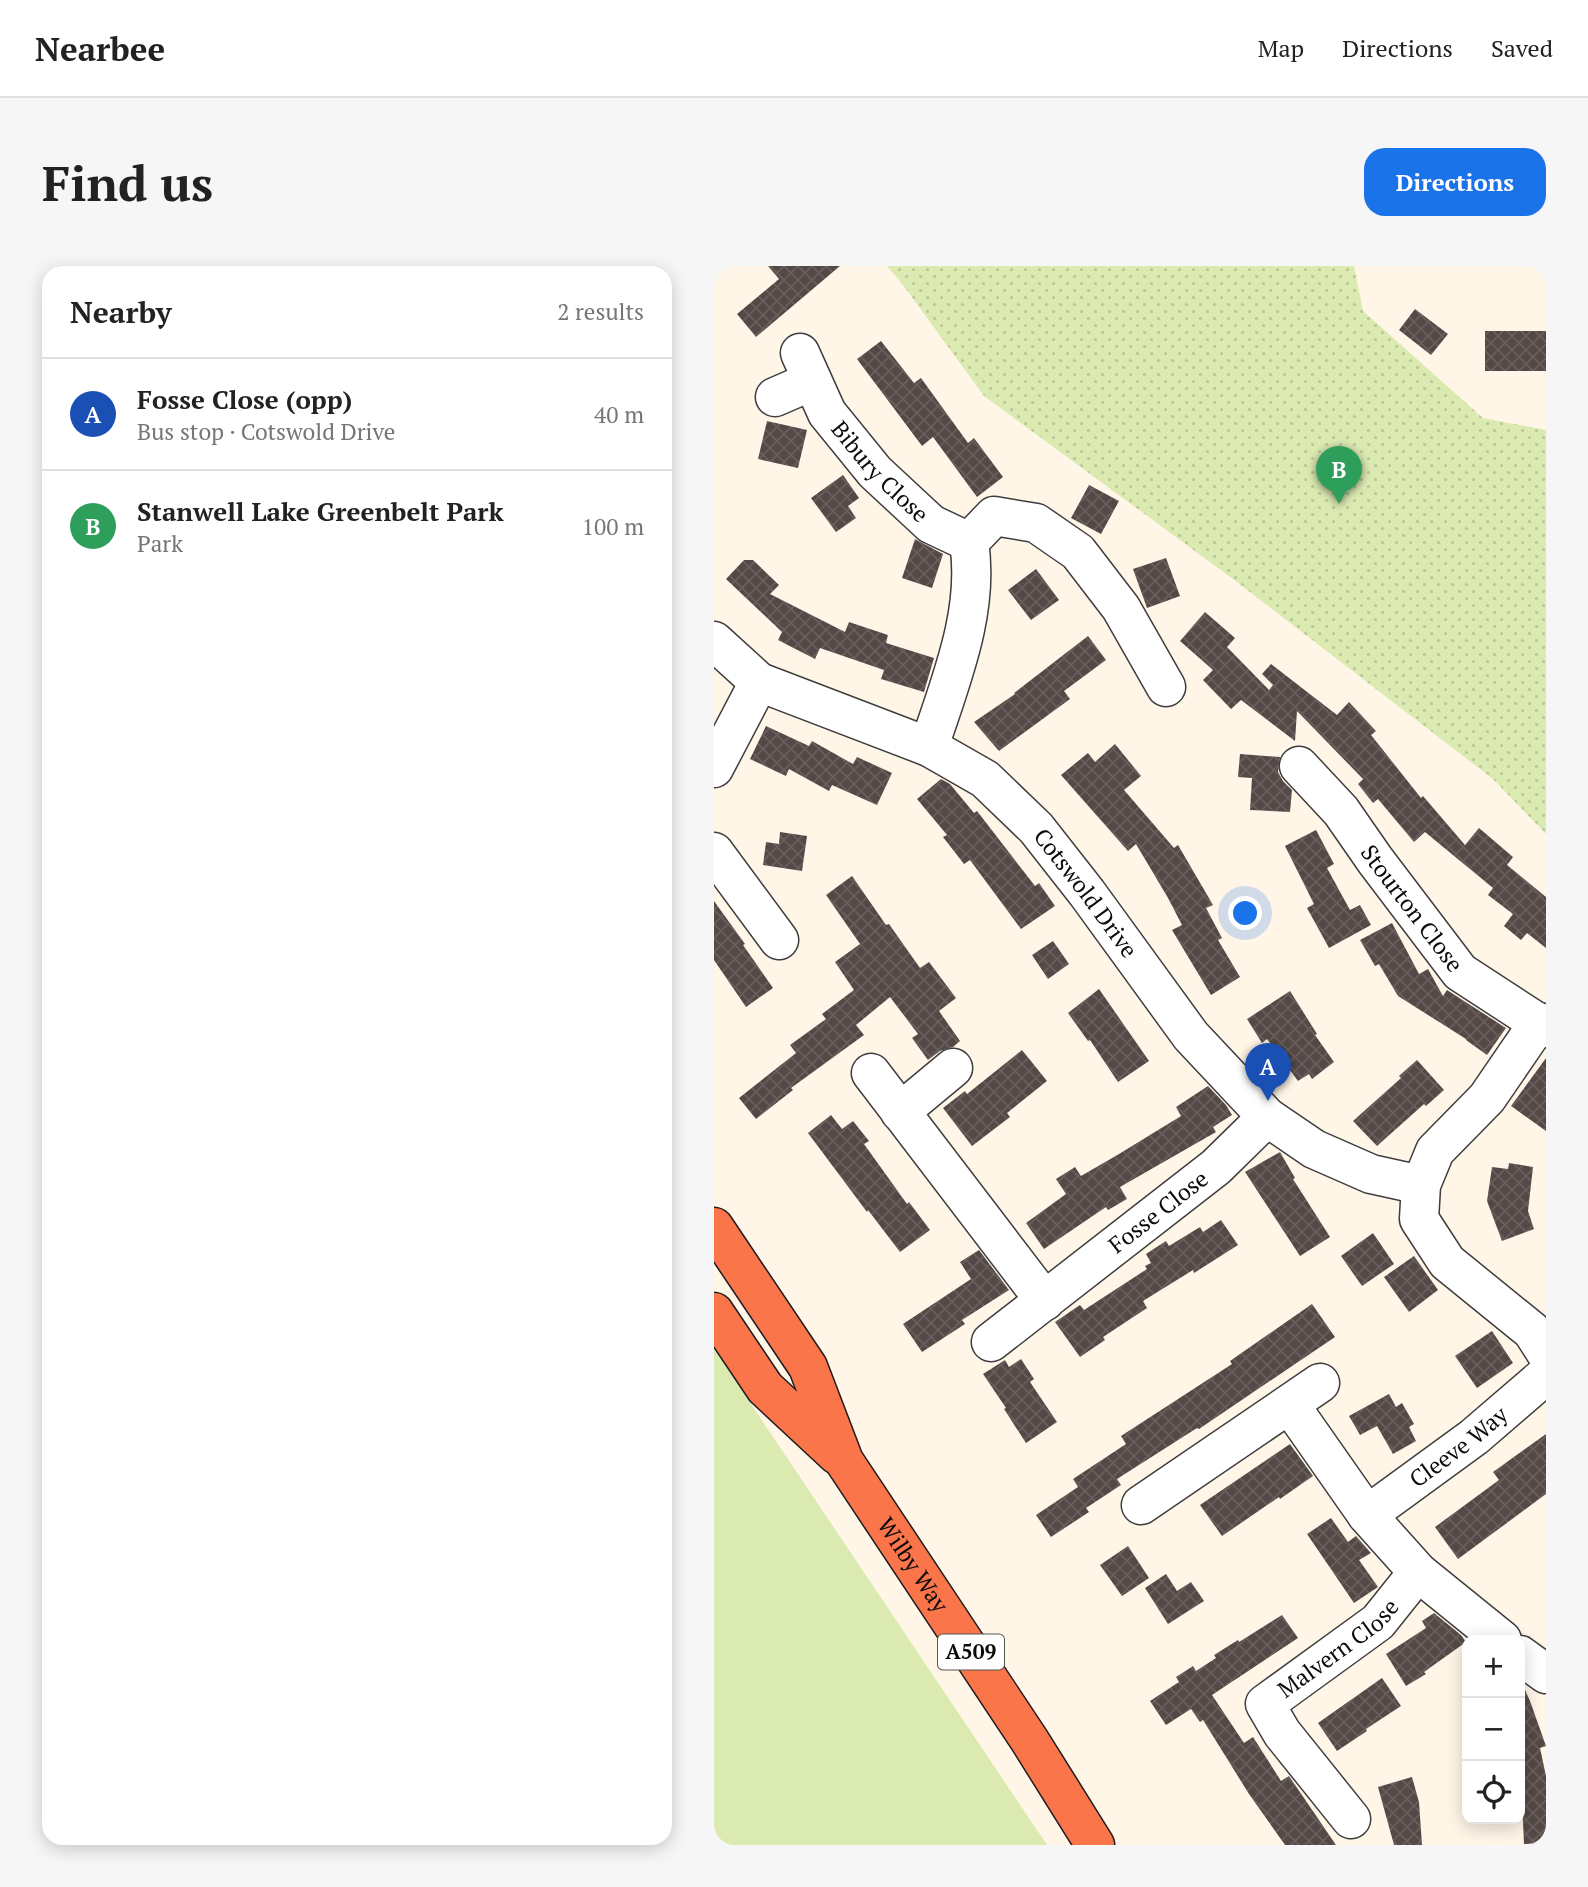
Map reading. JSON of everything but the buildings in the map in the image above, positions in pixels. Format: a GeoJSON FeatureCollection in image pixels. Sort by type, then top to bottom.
{"type":"FeatureCollection","features":[{"type":"Feature","properties":{"kind":"highway","name":"Wilby Way"},"geometry":{"type":"LineString","coordinates":[[714,1227],[807,1367],[844,1461],[1030,1741],[1095,1845]]}},
{"type":"Feature","properties":{"kind":"highway","name":"Wilby Way"},"geometry":{"type":"LineString","coordinates":[[714,1311],[765,1388],[844,1461]]}},
{"type":"Feature","properties":{"kind":"street","name":"Bibury Close"},"geometry":{"type":"LineString","coordinates":[[775,397],[806,367],[827,413],[875,472],[932,524],[982,529],[1036,523],[1078,552],[1121,608],[1166,687]]}},
{"type":"Feature","properties":{"kind":"street"},"geometry":{"type":"LineString","coordinates":[[929,747],[955,669],[982,529]]}},
{"type":"Feature","properties":{"kind":"street","name":"Cotswold Drive"},"geometry":{"type":"LineString","coordinates":[[714,641],[759,682],[929,747],[985,779],[1036,828],[1191,1036],[1267,1117],[1314,1149],[1371,1174],[1421,1185]]}},
{"type":"Feature","properties":{"kind":"street"},"geometry":{"type":"LineString","coordinates":[[714,768],[759,682]]}},
{"type":"Feature","properties":{"kind":"street","name":"Stourton Close"},"geometry":{"type":"LineString","coordinates":[[1299,766],[1341,811],[1460,972],[1542,1025]]}},
{"type":"Feature","properties":{"kind":"street"},"geometry":{"type":"LineString","coordinates":[[714,852],[779,940]]}},
{"type":"Feature","properties":{"kind":"street"},"geometry":{"type":"LineString","coordinates":[[1542,1025],[1488,1098],[1435,1152],[1421,1185],[1419,1219],[1447,1262],[1532,1331],[1546,1353]]}},
{"type":"Feature","properties":{"kind":"street"},"geometry":{"type":"LineString","coordinates":[[900,1112],[953,1068]]}},
{"type":"Feature","properties":{"kind":"street"},"geometry":{"type":"LineString","coordinates":[[871,1073],[1045,1301]]}},
{"type":"Feature","properties":{"kind":"street","name":"Fosse Close"},"geometry":{"type":"LineString","coordinates":[[991,1342],[1216,1167],[1267,1117]]}},
{"type":"Feature","properties":{"kind":"street","name":"Cleeve Way"},"geometry":{"type":"LineString","coordinates":[[1367,1515],[1474,1437],[1546,1375]]}},
{"type":"Feature","properties":{"kind":"street"},"geometry":{"type":"LineString","coordinates":[[1141,1505],[1305,1394],[1367,1515],[1418,1572],[1496,1635]]}},
{"type":"Feature","properties":{"kind":"street","name":"Malvern Close"},"geometry":{"type":"LineString","coordinates":[[1351,1819],[1282,1732],[1265,1704],[1378,1622],[1418,1572]]}},
{"type":"Feature","properties":{"kind":"street"},"geometry":{"type":"LineString","coordinates":[[1525,1659],[1546,1674]]}},
{"type":"Feature","properties":{"kind":"green space"},"geometry":{"type":"Polygon","coordinates":[[[887,266],[1354,266],[1363,311],[1483,418],[1546,430],[1546,834],[1493,779],[1233,579],[984,396],[887,266]]]}},
{"type":"Feature","properties":{"kind":"green space"},"geometry":{"type":"Polygon","coordinates":[[[714,1349],[1047,1845],[714,1845],[714,1349]]]}},
{"type":"Feature","properties":{"kind":"place","name":"Stanwell Lake Greenbelt Park"},"geometry":{"type":"Point","coordinates":[1339,504]}},
{"type":"Feature","properties":{"kind":"place","name":"Fosse Close (opp)"},"geometry":{"type":"Point","coordinates":[1268,1101]}}]}
